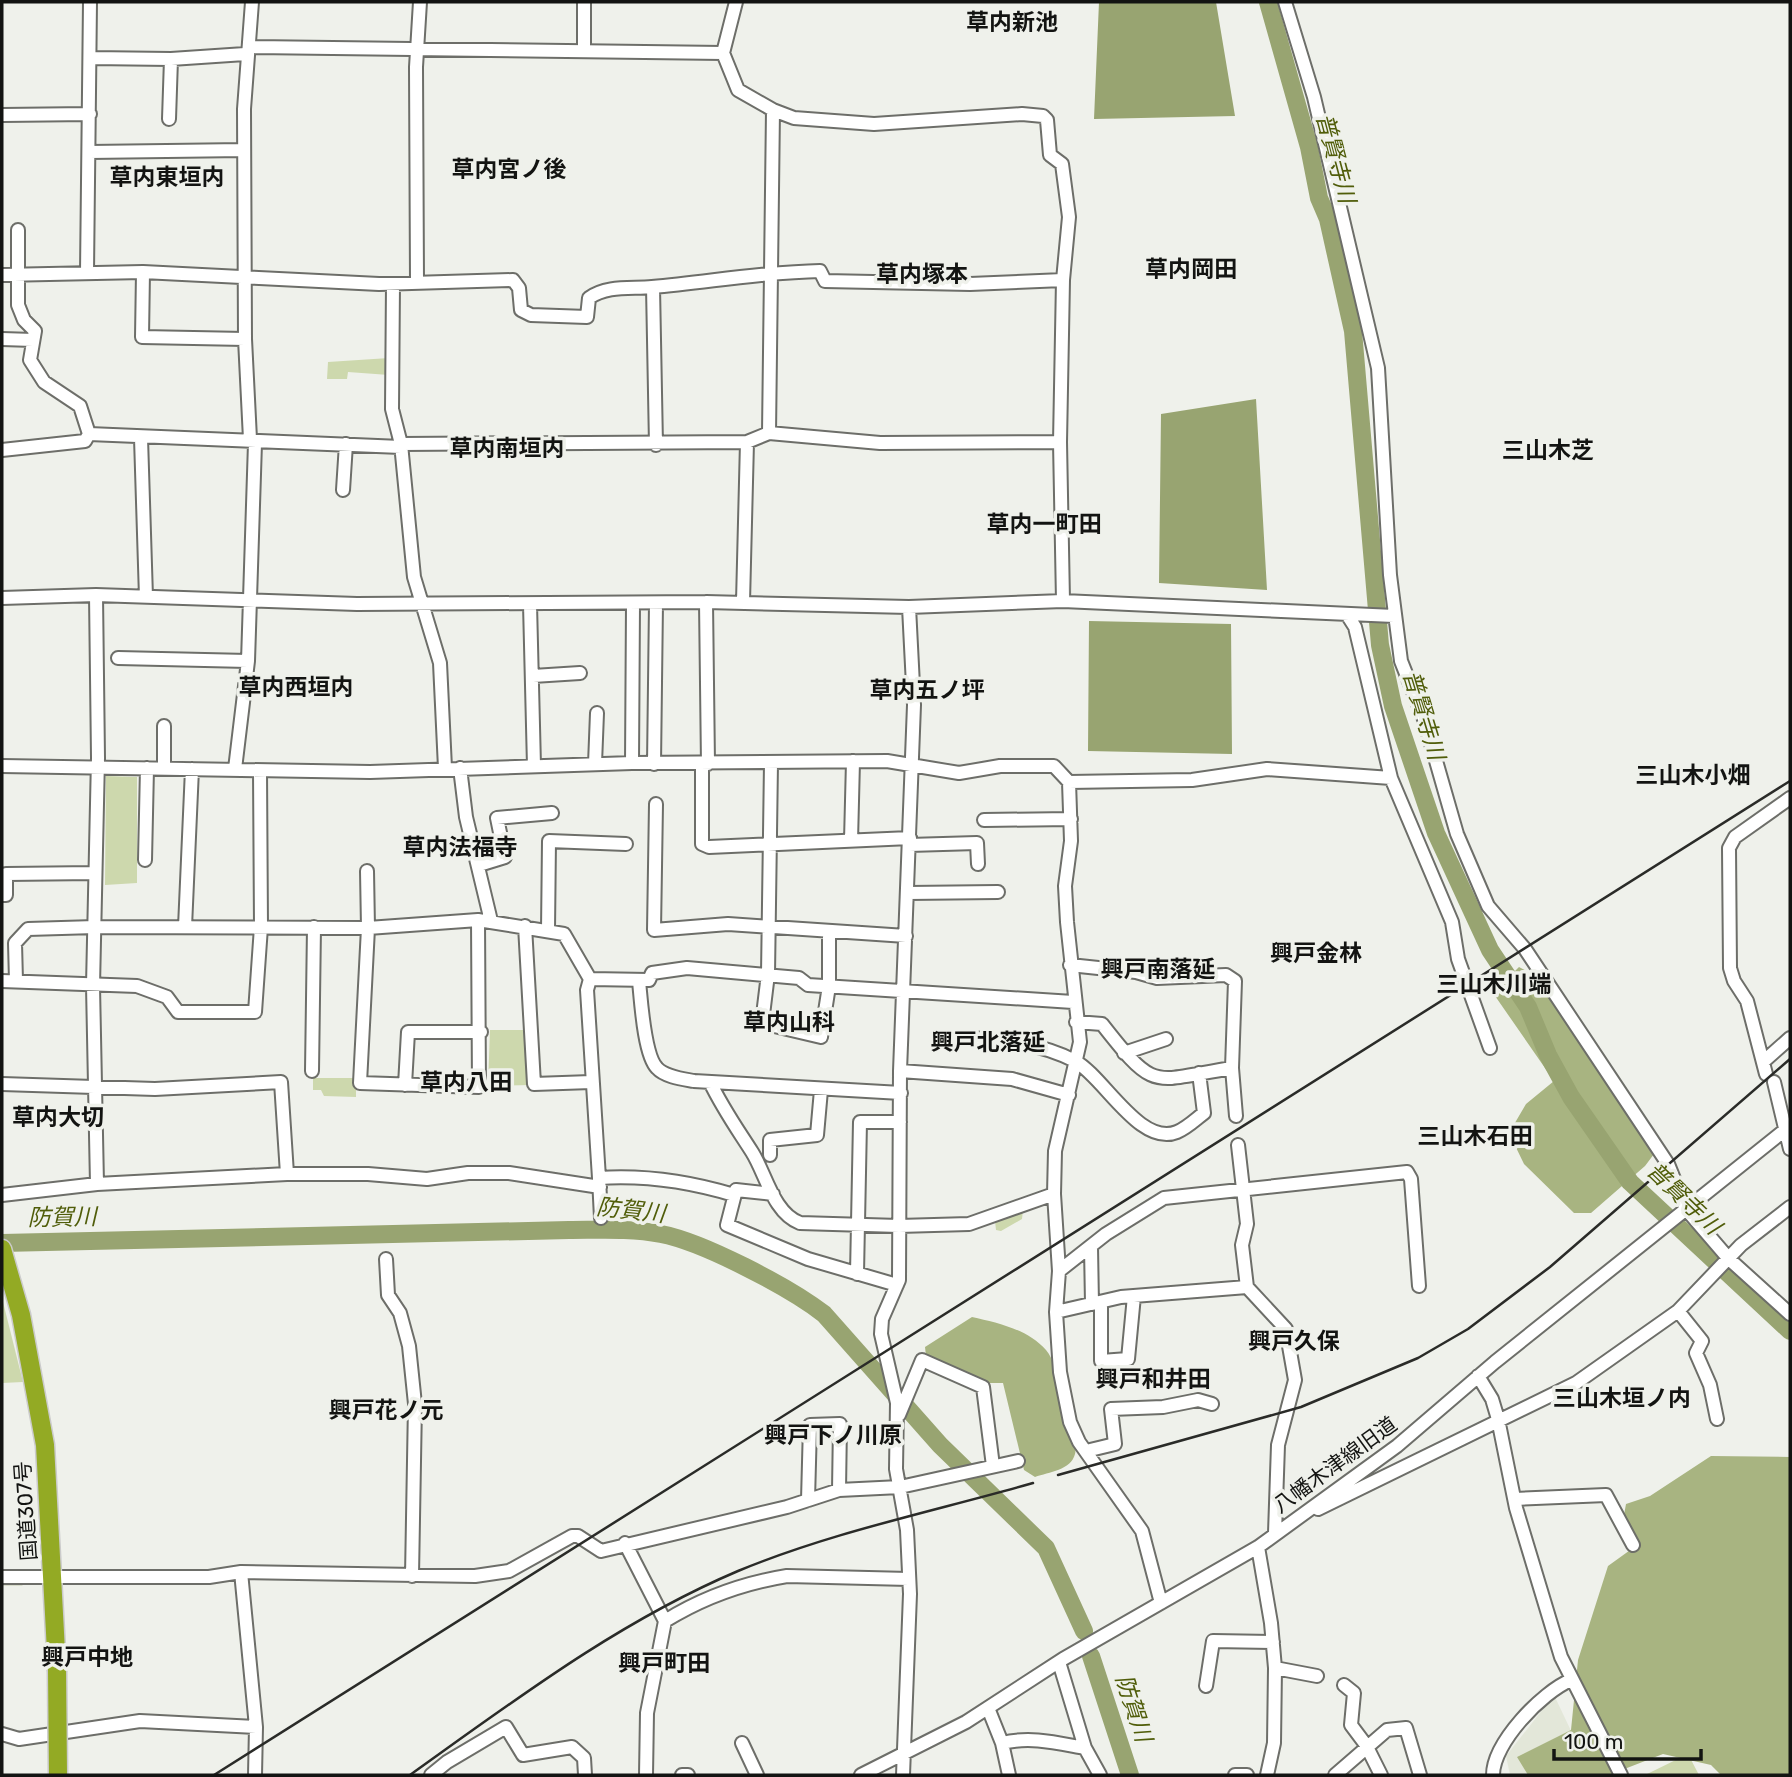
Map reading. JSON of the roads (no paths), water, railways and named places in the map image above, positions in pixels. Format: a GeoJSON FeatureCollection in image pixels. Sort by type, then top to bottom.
{"type":"FeatureCollection","features":[{"type":"Feature","properties":{"kind":"highway","name":"国道307号"},"geometry":{"type":"LineString","coordinates":[[4,1255],[23,1326],[45,1445],[57,1670],[58,1775]]}},
{"type":"Feature","properties":{"kind":"street"},"geometry":{"type":"LineString","coordinates":[[87,272],[90,2]]}},
{"type":"Feature","properties":{"kind":"street"},"geometry":{"type":"LineString","coordinates":[[235,769],[248,660],[250,601],[253,441],[245,339],[244,109],[252,2]]}},
{"type":"Feature","properties":{"kind":"street"},"geometry":{"type":"LineString","coordinates":[[417,282],[416,48],[420,2]]}},
{"type":"Feature","properties":{"kind":"street"},"geometry":{"type":"LineString","coordinates":[[584,2],[584,51]]}},
{"type":"Feature","properties":{"kind":"street"},"geometry":{"type":"LineString","coordinates":[[736,2],[723,53],[738,90],[773,110],[794,118],[874,124],[1042,116],[1048,120],[1051,155],[1062,164],[1069,217],[1063,280],[1060,442],[1063,601]]}},
{"type":"Feature","properties":{"kind":"street"},"geometry":{"type":"LineString","coordinates":[[1285,2],[1314,97],[1378,368],[1391,616],[1401,661],[1424,719],[1457,834],[1488,906],[1525,949],[1557,1001],[1668,1164],[1684,1211],[1728,1259],[1790,1314]]}},
{"type":"Feature","properties":{"kind":"street"},"geometry":{"type":"LineString","coordinates":[[91,58],[171,59],[245,54],[253,47],[723,53]]}},
{"type":"Feature","properties":{"kind":"street"},"geometry":{"type":"LineString","coordinates":[[169,119],[171,59]]}},
{"type":"Feature","properties":{"kind":"street"},"geometry":{"type":"LineString","coordinates":[[769,433],[773,110]]}},
{"type":"Feature","properties":{"kind":"street"},"geometry":{"type":"LineString","coordinates":[[2,115],[90,114]]}},
{"type":"Feature","properties":{"kind":"street"},"geometry":{"type":"LineString","coordinates":[[89,152],[244,150]]}},
{"type":"Feature","properties":{"kind":"street"},"geometry":{"type":"LineString","coordinates":[[2,450],[85,441],[89,434],[80,406],[44,382],[30,360],[35,331],[24,320],[18,305],[18,230]]}},
{"type":"Feature","properties":{"kind":"street"},"geometry":{"type":"LineString","coordinates":[[2,275],[143,272],[246,276],[257,280],[393,284],[513,280],[519,288],[521,310],[531,315],[587,317],[589,298],[600,290],[653,287],[772,271],[820,271],[825,281],[970,284],[1063,280]]}},
{"type":"Feature","properties":{"kind":"street"},"geometry":{"type":"LineString","coordinates":[[143,272],[142,337],[245,339]]}},
{"type":"Feature","properties":{"kind":"street"},"geometry":{"type":"LineString","coordinates":[[393,284],[392,409],[401,446],[414,577],[440,663],[445,768]]}},
{"type":"Feature","properties":{"kind":"street"},"geometry":{"type":"LineString","coordinates":[[653,287],[656,445]]}},
{"type":"Feature","properties":{"kind":"street"},"geometry":{"type":"LineString","coordinates":[[2,339],[33,340]]}},
{"type":"Feature","properties":{"kind":"street"},"geometry":{"type":"LineString","coordinates":[[89,434],[346,444],[368,448],[747,442],[769,433],[880,443],[1060,442]]}},
{"type":"Feature","properties":{"kind":"street"},"geometry":{"type":"LineString","coordinates":[[141,438],[146,597]]}},
{"type":"Feature","properties":{"kind":"street"},"geometry":{"type":"LineString","coordinates":[[743,602],[747,442]]}},
{"type":"Feature","properties":{"kind":"street"},"geometry":{"type":"LineString","coordinates":[[344,490],[346,444]]}},
{"type":"Feature","properties":{"kind":"street"},"geometry":{"type":"LineString","coordinates":[[2,597],[96,595],[250,601],[530,604],[743,602],[909,607],[1063,601],[1391,616]]}},
{"type":"Feature","properties":{"kind":"street"},"geometry":{"type":"LineString","coordinates":[[96,595],[97,768],[93,986],[97,1184]]}},
{"type":"Feature","properties":{"kind":"street"},"geometry":{"type":"LineString","coordinates":[[706,602],[702,844],[709,847],[851,841],[977,843],[978,864]]}},
{"type":"Feature","properties":{"kind":"street"},"geometry":{"type":"LineString","coordinates":[[654,764],[656,603]]}},
{"type":"Feature","properties":{"kind":"street"},"geometry":{"type":"LineString","coordinates":[[530,604],[534,766]]}},
{"type":"Feature","properties":{"kind":"street"},"geometry":{"type":"LineString","coordinates":[[632,763],[633,604]]}},
{"type":"Feature","properties":{"kind":"street"},"geometry":{"type":"LineString","coordinates":[[903,1775],[909,1579],[907,1530],[896,1469],[897,1419],[894,1384],[881,1334],[882,1319],[897,1285],[900,1071],[914,705],[909,607]]}},
{"type":"Feature","properties":{"kind":"street"},"geometry":{"type":"LineString","coordinates":[[1353,616],[1391,778],[1452,922],[1458,959],[1490,1048]]}},
{"type":"Feature","properties":{"kind":"street"},"geometry":{"type":"LineString","coordinates":[[118,658],[248,660]]}},
{"type":"Feature","properties":{"kind":"street"},"geometry":{"type":"LineString","coordinates":[[533,676],[580,673]]}},
{"type":"Feature","properties":{"kind":"street"},"geometry":{"type":"LineString","coordinates":[[595,764],[597,713]]}},
{"type":"Feature","properties":{"kind":"street"},"geometry":{"type":"LineString","coordinates":[[164,726],[164,768]]}},
{"type":"Feature","properties":{"kind":"street"},"geometry":{"type":"LineString","coordinates":[[2,766],[260,771],[853,761],[912,765],[959,773],[1000,766],[1054,766],[1069,782],[1071,819],[1065,886],[1073,1002],[1080,1042],[1055,1151],[1054,1194],[1059,1271],[1056,1312],[1060,1372],[1069,1422],[1142,1531],[1161,1603]]}},
{"type":"Feature","properties":{"kind":"street"},"geometry":{"type":"LineString","coordinates":[[851,841],[853,761]]}},
{"type":"Feature","properties":{"kind":"street"},"geometry":{"type":"LineString","coordinates":[[771,762],[768,974],[762,1023],[821,1037],[829,986],[829,931]]}},
{"type":"Feature","properties":{"kind":"street"},"geometry":{"type":"LineString","coordinates":[[145,860],[147,768]]}},
{"type":"Feature","properties":{"kind":"street"},"geometry":{"type":"LineString","coordinates":[[367,871],[368,928],[360,1083],[479,1087],[484,920],[479,865],[466,817],[460,768]]}},
{"type":"Feature","properties":{"kind":"street"},"geometry":{"type":"LineString","coordinates":[[185,927],[192,769]]}},
{"type":"Feature","properties":{"kind":"street"},"geometry":{"type":"LineString","coordinates":[[1069,782],[1192,779],[1268,769],[1391,778]]}},
{"type":"Feature","properties":{"kind":"street"},"geometry":{"type":"LineString","coordinates":[[2,981],[138,986],[167,997],[178,1012],[255,1012],[261,927],[260,771]]}},
{"type":"Feature","properties":{"kind":"street"},"geometry":{"type":"LineString","coordinates":[[1790,798],[1735,837],[1729,848],[1730,968],[1734,981],[1747,1001],[1788,1127],[1790,1149]]}},
{"type":"Feature","properties":{"kind":"street"},"geometry":{"type":"LineString","coordinates":[[656,804],[654,930],[728,924],[906,936]]}},
{"type":"Feature","properties":{"kind":"street"},"geometry":{"type":"LineString","coordinates":[[479,865],[505,857],[497,818],[552,813]]}},
{"type":"Feature","properties":{"kind":"street"},"geometry":{"type":"LineString","coordinates":[[984,820],[1071,819]]}},
{"type":"Feature","properties":{"kind":"street"},"geometry":{"type":"LineString","coordinates":[[548,930],[549,841],[626,844]]}},
{"type":"Feature","properties":{"kind":"street"},"geometry":{"type":"LineString","coordinates":[[2,895],[6,895],[6,874],[95,873]]}},
{"type":"Feature","properties":{"kind":"street"},"geometry":{"type":"LineString","coordinates":[[908,893],[998,892]]}},
{"type":"Feature","properties":{"kind":"street"},"geometry":{"type":"LineString","coordinates":[[16,981],[15,943],[28,929],[368,928],[484,920],[564,934],[590,979],[587,990],[591,1082],[601,1218]]}},
{"type":"Feature","properties":{"kind":"street"},"geometry":{"type":"LineString","coordinates":[[525,926],[534,1084],[591,1082]]}},
{"type":"Feature","properties":{"kind":"street"},"geometry":{"type":"LineString","coordinates":[[312,1071],[314,928]]}},
{"type":"Feature","properties":{"kind":"street"},"geometry":{"type":"LineString","coordinates":[[1070,965],[1136,972],[1157,978],[1226,975],[1234,981],[1233,1068],[1236,1116]]}},
{"type":"Feature","properties":{"kind":"street"},"geometry":{"type":"LineString","coordinates":[[590,979],[649,980],[652,973],[687,968],[799,978],[808,985],[904,989],[1073,1002]]}},
{"type":"Feature","properties":{"kind":"street"},"geometry":{"type":"LineString","coordinates":[[639,981],[644,1025],[657,1069],[694,1081],[901,1093]]}},
{"type":"Feature","properties":{"kind":"street"},"geometry":{"type":"LineString","coordinates":[[1076,1022],[1102,1024],[1124,1053],[1149,1075],[1162,1079],[1233,1068]]}},
{"type":"Feature","properties":{"kind":"street"},"geometry":{"type":"LineString","coordinates":[[405,1085],[408,1032],[481,1032]]}},
{"type":"Feature","properties":{"kind":"street"},"geometry":{"type":"LineString","coordinates":[[964,1038],[1008,1039],[1076,1062],[1133,1118],[1150,1130],[1164,1134],[1178,1132],[1204,1113],[1199,1073]]}},
{"type":"Feature","properties":{"kind":"street"},"geometry":{"type":"LineString","coordinates":[[1768,1072],[1790,1038]]}},
{"type":"Feature","properties":{"kind":"street"},"geometry":{"type":"LineString","coordinates":[[1124,1053],[1166,1040]]}},
{"type":"Feature","properties":{"kind":"street"},"geometry":{"type":"LineString","coordinates":[[900,1071],[1012,1079],[1069,1095]]}},
{"type":"Feature","properties":{"kind":"street"},"geometry":{"type":"LineString","coordinates":[[2,1084],[155,1089],[281,1082],[287,1174]]}},
{"type":"Feature","properties":{"kind":"street"},"geometry":{"type":"LineString","coordinates":[[710,1082],[729,1121],[761,1167],[773,1194],[794,1221],[800,1223],[898,1226],[970,1224],[1054,1194]]}},
{"type":"Feature","properties":{"kind":"street"},"geometry":{"type":"LineString","coordinates":[[770,1154],[770,1140],[817,1135],[821,1090]]}},
{"type":"Feature","properties":{"kind":"street"},"geometry":{"type":"LineString","coordinates":[[857,1274],[860,1122],[900,1122]]}},
{"type":"Feature","properties":{"kind":"street","name":"八幡木津線旧道"},"geometry":{"type":"LineString","coordinates":[[862,1775],[988,1708],[1059,1662],[1258,1547],[1396,1446],[1478,1376],[1788,1127]]}},
{"type":"Feature","properties":{"kind":"street"},"geometry":{"type":"LineString","coordinates":[[1238,1145],[1247,1224],[1242,1262],[1247,1287],[1286,1329],[1293,1358],[1295,1380],[1279,1444],[1275,1533]]}},
{"type":"Feature","properties":{"kind":"street"},"geometry":{"type":"LineString","coordinates":[[1059,1271],[1106,1234],[1164,1198],[1407,1172],[1411,1179],[1419,1286]]}},
{"type":"Feature","properties":{"kind":"street"},"geometry":{"type":"LineString","coordinates":[[2,1195],[97,1184],[287,1174],[368,1174],[427,1179],[468,1173],[509,1173],[599,1182],[657,1180],[708,1187],[734,1195]]}},
{"type":"Feature","properties":{"kind":"street"},"geometry":{"type":"LineString","coordinates":[[773,1194],[736,1190],[727,1226],[778,1249],[897,1285]]}},
{"type":"Feature","properties":{"kind":"street"},"geometry":{"type":"LineString","coordinates":[[1301,1515],[1325,1507],[1498,1419],[1576,1383],[1678,1311],[1741,1245],[1790,1207]]}},
{"type":"Feature","properties":{"kind":"street"},"geometry":{"type":"LineString","coordinates":[[1091,1247],[1101,1361],[1128,1359],[1134,1296]]}},
{"type":"Feature","properties":{"kind":"street"},"geometry":{"type":"LineString","coordinates":[[386,1259],[388,1294],[400,1313],[409,1346],[415,1404],[412,1576]]}},
{"type":"Feature","properties":{"kind":"street"},"geometry":{"type":"LineString","coordinates":[[1056,1312],[1134,1296],[1247,1287]]}},
{"type":"Feature","properties":{"kind":"street"},"geometry":{"type":"LineString","coordinates":[[1678,1311],[1702,1341],[1696,1353],[1710,1385],[1717,1419]]}},
{"type":"Feature","properties":{"kind":"street"},"geometry":{"type":"LineString","coordinates":[[897,1419],[922,1360],[983,1387],[993,1466]]}},
{"type":"Feature","properties":{"kind":"street"},"geometry":{"type":"LineString","coordinates":[[1478,1376],[1492,1399],[1498,1419],[1515,1499],[1544,1609],[1571,1680],[1621,1775]]}},
{"type":"Feature","properties":{"kind":"street"},"geometry":{"type":"LineString","coordinates":[[1086,1451],[1115,1444],[1111,1409],[1163,1406],[1198,1399],[1212,1404]]}},
{"type":"Feature","properties":{"kind":"street"},"geometry":{"type":"LineString","coordinates":[[808,1500],[810,1425],[840,1424],[839,1490]]}},
{"type":"Feature","properties":{"kind":"street"},"geometry":{"type":"LineString","coordinates":[[2,1577],[209,1577],[241,1572],[475,1576],[509,1571],[572,1536],[578,1536],[601,1551],[839,1490],[900,1487],[1018,1461]]}},
{"type":"Feature","properties":{"kind":"street"},"geometry":{"type":"LineString","coordinates":[[1515,1499],[1606,1495],[1633,1545]]}},
{"type":"Feature","properties":{"kind":"street"},"geometry":{"type":"LineString","coordinates":[[625,1543],[665,1621],[647,1713],[646,1775]]}},
{"type":"Feature","properties":{"kind":"street"},"geometry":{"type":"LineString","coordinates":[[1258,1547],[1275,1668],[1274,1743],[1267,1775]]}},
{"type":"Feature","properties":{"kind":"street"},"geometry":{"type":"LineString","coordinates":[[241,1572],[256,1727],[255,1775]]}},
{"type":"Feature","properties":{"kind":"street"},"geometry":{"type":"LineString","coordinates":[[665,1621],[718,1595],[787,1576],[909,1579]]}},
{"type":"Feature","properties":{"kind":"street"},"geometry":{"type":"LineString","coordinates":[[1206,1686],[1213,1641],[1273,1642]]}},
{"type":"Feature","properties":{"kind":"street"},"geometry":{"type":"LineString","coordinates":[[1059,1662],[1085,1748],[1100,1775]]}},
{"type":"Feature","properties":{"kind":"street"},"geometry":{"type":"LineString","coordinates":[[1275,1668],[1317,1676]]}},
{"type":"Feature","properties":{"kind":"street"},"geometry":{"type":"LineString","coordinates":[[1493,1775],[1499,1748],[1550,1691],[1571,1680]]}},
{"type":"Feature","properties":{"kind":"street"},"geometry":{"type":"LineString","coordinates":[[1344,1685],[1353,1693],[1351,1725],[1366,1745],[1381,1775]]}},
{"type":"Feature","properties":{"kind":"street"},"geometry":{"type":"LineString","coordinates":[[988,1708],[1002,1743],[1009,1775]]}},
{"type":"Feature","properties":{"kind":"street"},"geometry":{"type":"LineString","coordinates":[[2,1734],[19,1740],[140,1721],[256,1727]]}},
{"type":"Feature","properties":{"kind":"street"},"geometry":{"type":"LineString","coordinates":[[431,1775],[447,1762],[506,1727],[523,1755],[572,1747],[584,1758],[585,1775]]}},
{"type":"Feature","properties":{"kind":"street"},"geometry":{"type":"LineString","coordinates":[[1335,1775],[1366,1745],[1387,1730],[1406,1728],[1420,1775]]}},
{"type":"Feature","properties":{"kind":"street"},"geometry":{"type":"LineString","coordinates":[[1002,1743],[1019,1738],[1085,1748]]}},
{"type":"Feature","properties":{"kind":"street"},"geometry":{"type":"LineString","coordinates":[[742,1743],[757,1775]]}},
{"type":"Feature","properties":{"kind":"street"},"geometry":{"type":"LineString","coordinates":[[682,1775],[688,1775]]}},
{"type":"Feature","properties":{"kind":"street"},"geometry":{"type":"LineString","coordinates":[[1235,1775],[1247,1775]]}},
{"type":"Feature","properties":{"kind":"waterway","name":"普賢寺川"},"geometry":{"type":"LineString","coordinates":[[1268,2],[1309,147],[1319,198],[1328,219],[1353,331],[1380,645],[1393,706],[1436,833],[1490,950],[1528,1007],[1548,1055],[1571,1097],[1630,1182],[1790,1331]]}},
{"type":"Feature","properties":{"kind":"waterway","name":"防賀川"},"geometry":{"type":"LineString","coordinates":[[2,1243],[627,1230],[661,1234],[699,1246],[790,1291],[824,1314],[940,1445],[1046,1548],[1084,1631]]}},
{"type":"Feature","properties":{"kind":"waterway"},"geometry":{"type":"LineString","coordinates":[[2,1584],[22,1584]]}},
{"type":"Feature","properties":{"kind":"waterway","name":"防賀川"},"geometry":{"type":"LineString","coordinates":[[1091,1656],[1130,1775]]}},
{"type":"Feature","properties":{"kind":"railway"},"geometry":{"type":"LineString","coordinates":[[214,1775],[1790,781]]}},
{"type":"Feature","properties":{"kind":"railway"},"geometry":{"type":"LineString","coordinates":[[1058,1475],[1301,1407],[1418,1358],[1468,1329],[1550,1267],[1790,1059]]}},
{"type":"Feature","properties":{"kind":"railway"},"geometry":{"type":"LineString","coordinates":[[410,1775],[568,1664],[694,1591],[738,1571],[810,1545],[1033,1483]]}},
{"type":"Feature","properties":{"kind":"district","name":"草内新池"},"geometry":{"type":"Point","coordinates":[1012,22]}},
{"type":"Feature","properties":{"kind":"district","name":"草内宮ノ後"},"geometry":{"type":"Point","coordinates":[509,169]}},
{"type":"Feature","properties":{"kind":"district","name":"草内東垣内"},"geometry":{"type":"Point","coordinates":[167,177]}},
{"type":"Feature","properties":{"kind":"district","name":"草内岡田"},"geometry":{"type":"Point","coordinates":[1191,269]}},
{"type":"Feature","properties":{"kind":"district","name":"草内塚本"},"geometry":{"type":"Point","coordinates":[922,274]}},
{"type":"Feature","properties":{"kind":"district","name":"草内南垣内"},"geometry":{"type":"Point","coordinates":[507,448]}},
{"type":"Feature","properties":{"kind":"district","name":"三山木芝"},"geometry":{"type":"Point","coordinates":[1548,450]}},
{"type":"Feature","properties":{"kind":"district","name":"草内一町田"},"geometry":{"type":"Point","coordinates":[1044,524]}},
{"type":"Feature","properties":{"kind":"district","name":"草内西垣内"},"geometry":{"type":"Point","coordinates":[296,687]}},
{"type":"Feature","properties":{"kind":"district","name":"草内五ノ坪"},"geometry":{"type":"Point","coordinates":[927,690]}},
{"type":"Feature","properties":{"kind":"district","name":"三山木小畑"},"geometry":{"type":"Point","coordinates":[1693,775]}},
{"type":"Feature","properties":{"kind":"district","name":"草内法福寺"},"geometry":{"type":"Point","coordinates":[460,847]}},
{"type":"Feature","properties":{"kind":"district","name":"興戸金林"},"geometry":{"type":"Point","coordinates":[1316,953]}},
{"type":"Feature","properties":{"kind":"district","name":"興戸南落延"},"geometry":{"type":"Point","coordinates":[1158,969]}},
{"type":"Feature","properties":{"kind":"district","name":"三山木川端"},"geometry":{"type":"Point","coordinates":[1494,984]}},
{"type":"Feature","properties":{"kind":"district","name":"草内山科"},"geometry":{"type":"Point","coordinates":[789,1022]}},
{"type":"Feature","properties":{"kind":"district","name":"興戸北落延"},"geometry":{"type":"Point","coordinates":[988,1042]}},
{"type":"Feature","properties":{"kind":"district","name":"草内八田"},"geometry":{"type":"Point","coordinates":[466,1082]}},
{"type":"Feature","properties":{"kind":"district","name":"草内大切"},"geometry":{"type":"Point","coordinates":[58,1117]}},
{"type":"Feature","properties":{"kind":"district","name":"三山木石田"},"geometry":{"type":"Point","coordinates":[1475,1136]}},
{"type":"Feature","properties":{"kind":"district","name":"興戸久保"},"geometry":{"type":"Point","coordinates":[1294,1341]}},
{"type":"Feature","properties":{"kind":"district","name":"興戸和井田"},"geometry":{"type":"Point","coordinates":[1153,1379]}},
{"type":"Feature","properties":{"kind":"district","name":"三山木垣ノ内"},"geometry":{"type":"Point","coordinates":[1622,1398]}},
{"type":"Feature","properties":{"kind":"district","name":"興戸花ノ元"},"geometry":{"type":"Point","coordinates":[386,1410]}},
{"type":"Feature","properties":{"kind":"district","name":"興戸下ノ川原"},"geometry":{"type":"Point","coordinates":[833,1435]}},
{"type":"Feature","properties":{"kind":"district","name":"興戸中地"},"geometry":{"type":"Point","coordinates":[87,1657]}},
{"type":"Feature","properties":{"kind":"district","name":"興戸町田"},"geometry":{"type":"Point","coordinates":[664,1663]}}]}
